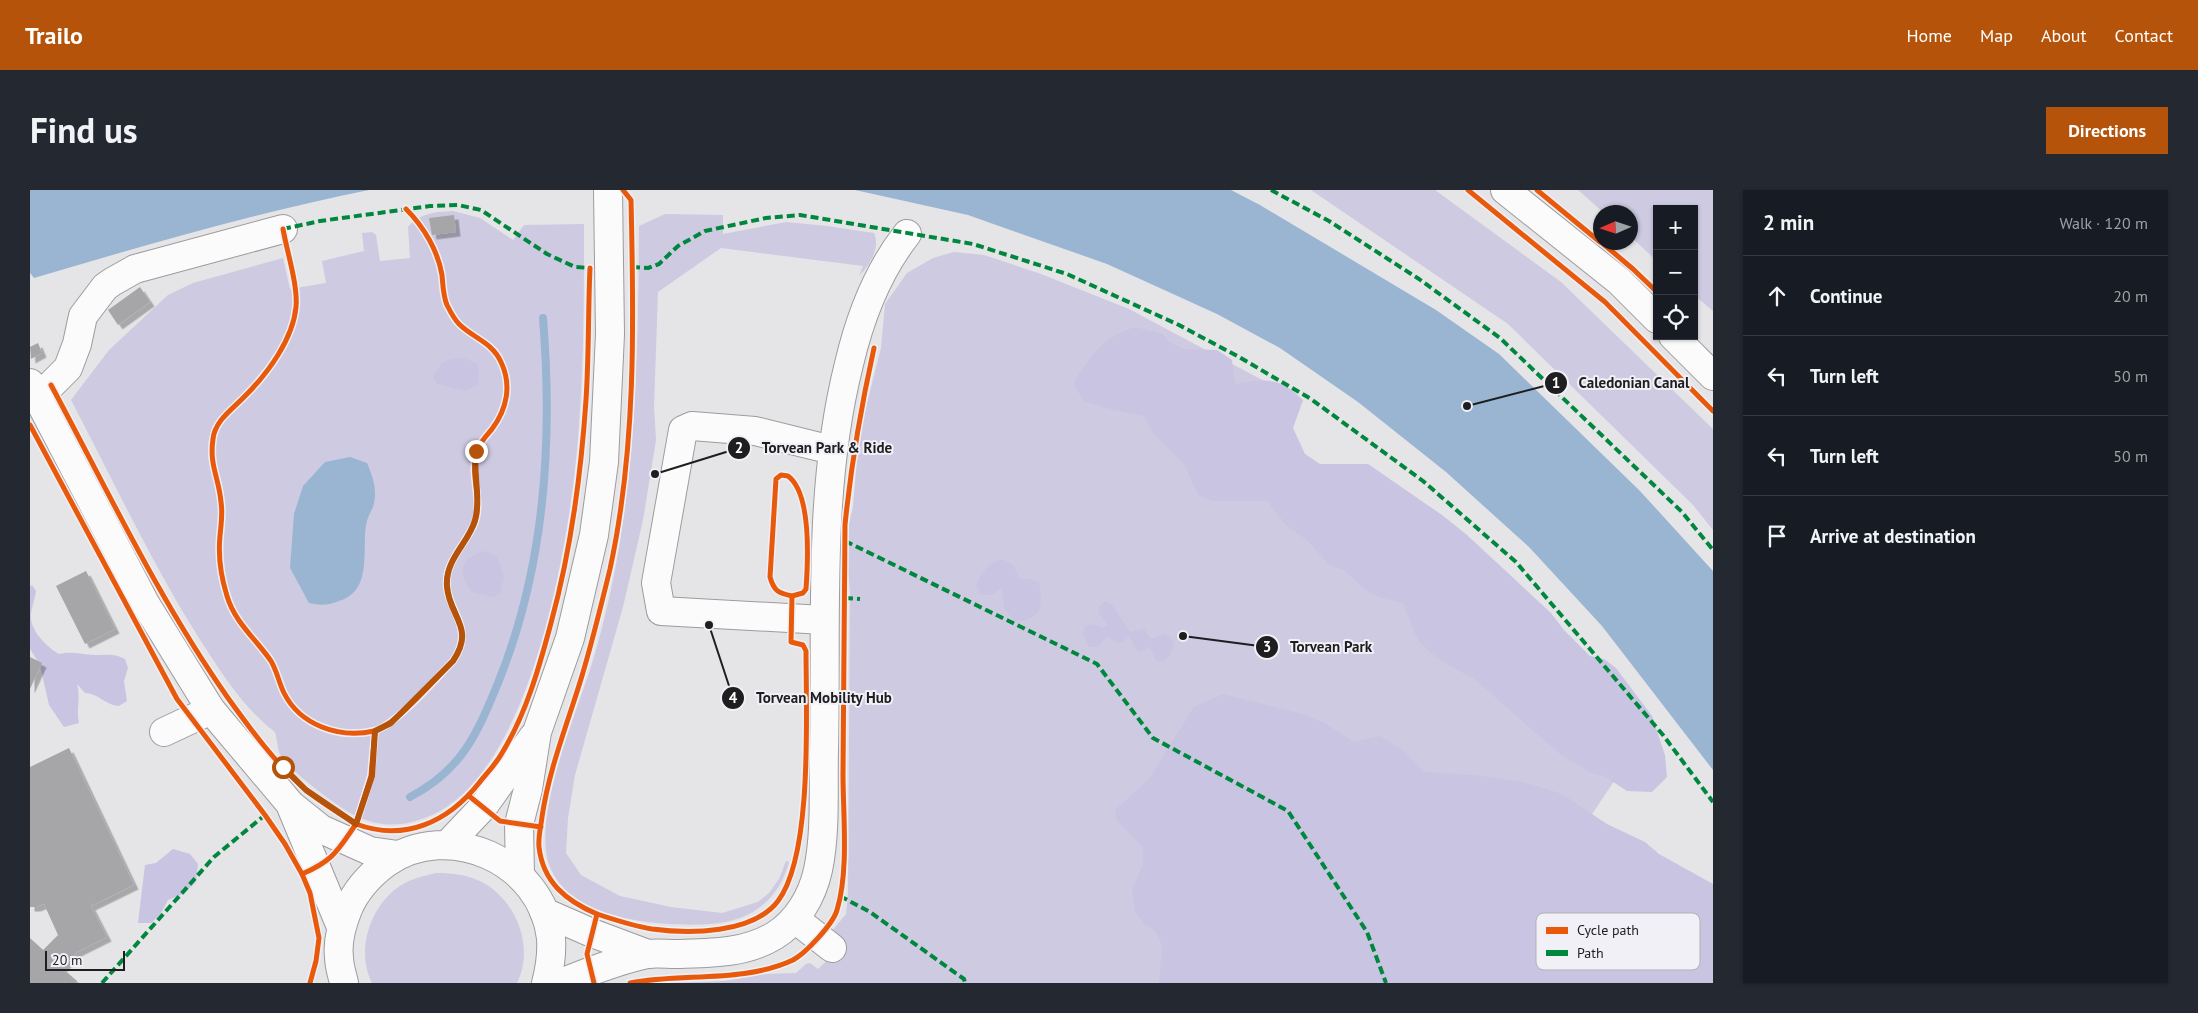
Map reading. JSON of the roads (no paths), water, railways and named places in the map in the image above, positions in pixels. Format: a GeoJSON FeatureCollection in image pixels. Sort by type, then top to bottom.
{"type":"FeatureCollection","features":[{"type":"Feature","properties":{"kind":"main road"},"geometry":{"type":"LineString","coordinates":[[520,875],[519,824],[528,789],[537,732],[570,638],[594,535],[604,462],[610,334],[608,190]]}},
{"type":"Feature","properties":{"kind":"main road"},"geometry":{"type":"LineString","coordinates":[[1505,190],[1619,281],[1653,315]]}},
{"type":"Feature","properties":{"kind":"main road"},"geometry":{"type":"LineString","coordinates":[[283,229],[135,269],[112,282],[105,287],[83,316],[77,344],[68,368],[35,400],[145,603],[211,710],[291,805],[321,829],[370,851],[398,856]]}},
{"type":"Feature","properties":{"kind":"main road"},"geometry":{"type":"LineString","coordinates":[[561,983],[648,954],[735,951],[757,944],[774,936],[795,919],[808,898],[818,872],[820,852],[825,718],[824,620],[828,495],[836,421],[864,344],[868,301],[890,256],[907,234]]}},
{"type":"Feature","properties":{"kind":"main road"},"geometry":{"type":"LineString","coordinates":[[1678,340],[1713,376]]}},
{"type":"Feature","properties":{"kind":"main road"},"geometry":{"type":"LineString","coordinates":[[824,620],[661,611],[656,583],[683,430],[692,426],[755,431],[832,450]]}},
{"type":"Feature","properties":{"kind":"main road"},"geometry":{"type":"LineString","coordinates":[[164,732],[211,710]]}},
{"type":"Feature","properties":{"kind":"main road"},"geometry":{"type":"LineString","coordinates":[[448,844],[483,807],[537,732]]}},
{"type":"Feature","properties":{"kind":"main road"},"geometry":{"type":"LineString","coordinates":[[291,805],[341,927]]}},
{"type":"Feature","properties":{"kind":"main road"},"geometry":{"type":"LineString","coordinates":[[344,983],[338,956],[341,927],[353,898],[372,873],[398,856],[422,847],[448,844],[474,848],[498,859],[520,875],[534,892],[544,912],[551,938],[551,964],[546,983]]}},
{"type":"Feature","properties":{"kind":"main road"},"geometry":{"type":"LineString","coordinates":[[544,912],[584,930],[648,954]]}},
{"type":"Feature","properties":{"kind":"main road"},"geometry":{"type":"LineString","coordinates":[[795,919],[832,948]]}},
{"type":"Feature","properties":{"kind":"water"},"geometry":{"type":"Polygon","coordinates":[[[30,190],[369,190],[243,219],[34,278],[30,273],[30,190]]]}},
{"type":"Feature","properties":{"kind":"water"},"geometry":{"type":"Polygon","coordinates":[[[855,190],[1231,190],[1260,205],[1436,310],[1499,354],[1640,491],[1713,571],[1713,770],[1602,626],[1529,547],[1446,472],[1358,402],[1280,348],[1217,314],[1107,264],[968,215],[855,190]]]}},
{"type":"Feature","properties":{"kind":"water"},"geometry":{"type":"Polygon","coordinates":[[[350,457],[367,463],[375,490],[373,507],[366,525],[362,578],[358,587],[351,595],[342,600],[326,604],[309,603],[290,568],[294,514],[303,486],[325,462],[350,457]]]}},
{"type":"Feature","properties":{"kind":"waterway"},"geometry":{"type":"LineString","coordinates":[[410,797],[443,775],[466,749],[483,719],[514,639],[536,549],[542,504],[547,411],[543,318]]}},
{"type":"Feature","properties":{"kind":"place","name":"Caledonian Canal"},"geometry":{"type":"Point","coordinates":[1467,406]}},
{"type":"Feature","properties":{"kind":"place","name":"Torvean Park & Ride"},"geometry":{"type":"Point","coordinates":[655,474]}},
{"type":"Feature","properties":{"kind":"place","name":"Torvean Mobility Hub"},"geometry":{"type":"Point","coordinates":[709,625]}},
{"type":"Feature","properties":{"kind":"place","name":"Torvean Park"},"geometry":{"type":"Point","coordinates":[1183,636]}}]}
